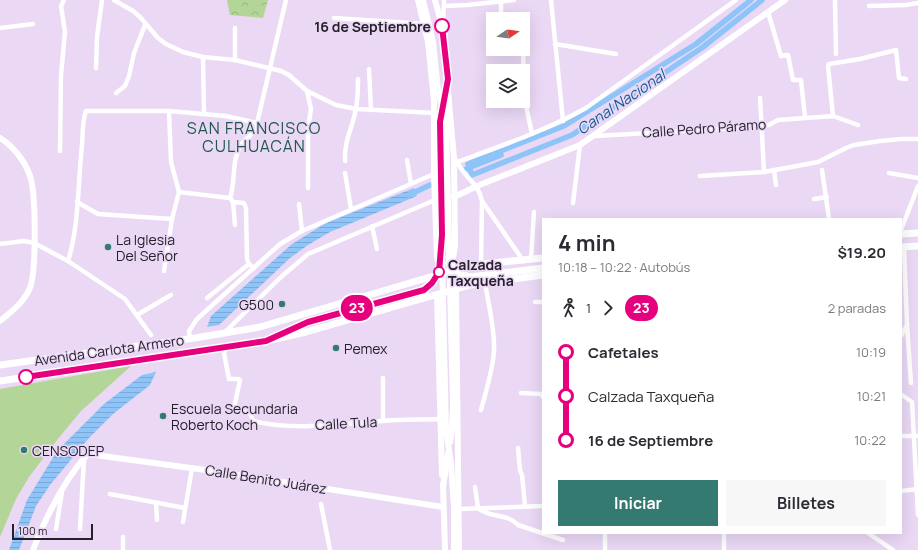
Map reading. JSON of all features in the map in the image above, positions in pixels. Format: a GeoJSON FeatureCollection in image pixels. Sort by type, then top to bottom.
{"type":"FeatureCollection","features":[{"type":"Feature","properties":{"kind":"main road"},"geometry":{"type":"LineString","coordinates":[[418,0],[428,42],[435,113],[434,174],[437,275]]}},
{"type":"Feature","properties":{"kind":"main road"},"geometry":{"type":"LineString","coordinates":[[423,0],[433,42],[438,90],[446,123],[453,406],[452,429],[443,487]]}},
{"type":"Feature","properties":{"kind":"main road"},"geometry":{"type":"LineString","coordinates":[[436,0],[448,64],[448,87],[456,160],[454,197],[455,246],[453,258],[448,265],[448,269],[454,270]]}},
{"type":"Feature","properties":{"kind":"main road"},"geometry":{"type":"LineString","coordinates":[[454,197],[477,186],[580,146],[785,0]]}},
{"type":"Feature","properties":{"kind":"main road"},"geometry":{"type":"LineString","coordinates":[[448,87],[440,122],[446,429],[451,464],[454,507],[454,548]]}},
{"type":"Feature","properties":{"kind":"main road"},"geometry":{"type":"LineString","coordinates":[[0,138],[20,157],[30,176],[34,201],[33,276],[30,288],[23,300],[0,321]]}},
{"type":"Feature","properties":{"kind":"main road"},"geometry":{"type":"LineString","coordinates":[[902,234],[918,233]]}},
{"type":"Feature","properties":{"kind":"main road"},"geometry":{"type":"LineString","coordinates":[[266,341],[308,322],[424,290],[435,280],[439,272],[442,235]]}},
{"type":"Feature","properties":{"kind":"main road"},"geometry":{"type":"LineString","coordinates":[[437,245],[445,252],[449,251],[455,246]]}},
{"type":"Feature","properties":{"kind":"main road"},"geometry":{"type":"LineString","coordinates":[[903,247],[918,246]]}},
{"type":"Feature","properties":{"kind":"main road"},"geometry":{"type":"LineString","coordinates":[[449,257],[451,264],[456,271],[466,276],[542,268]]}},
{"type":"Feature","properties":{"kind":"main road","name":"Avenida Carlota Armero"},"geometry":{"type":"LineString","coordinates":[[0,365],[193,339],[274,324],[295,316],[454,270],[481,264],[542,258]]}},
{"type":"Feature","properties":{"kind":"main road"},"geometry":{"type":"LineString","coordinates":[[266,341],[306,332],[456,288],[485,282],[542,275]]}},
{"type":"Feature","properties":{"kind":"main road"},"geometry":{"type":"LineString","coordinates":[[456,288],[459,550]]}},
{"type":"Feature","properties":{"kind":"main road"},"geometry":{"type":"LineString","coordinates":[[437,294],[441,462],[445,550]]}},
{"type":"Feature","properties":{"kind":"main road"},"geometry":{"type":"LineString","coordinates":[[438,317],[440,311],[447,308],[454,310],[457,315]]}},
{"type":"Feature","properties":{"kind":"main road","name":"Avenida Carlota Armero"},"geometry":{"type":"LineString","coordinates":[[0,381],[266,341]]}},
{"type":"Feature","properties":{"kind":"main road","name":"Calle Benito Juárez"},"geometry":{"type":"LineString","coordinates":[[86,457],[95,455],[192,468],[443,507]]}},
{"type":"Feature","properties":{"kind":"main road"},"geometry":{"type":"LineString","coordinates":[[33,550],[46,520],[62,491],[77,466],[86,457]]}},
{"type":"Feature","properties":{"kind":"street"},"geometry":{"type":"LineString","coordinates":[[60,151],[61,75],[65,32],[61,6],[64,0]]}},
{"type":"Feature","properties":{"kind":"street"},"geometry":{"type":"LineString","coordinates":[[96,68],[97,37],[102,0]]}},
{"type":"Feature","properties":{"kind":"street"},"geometry":{"type":"LineString","coordinates":[[114,0],[140,17],[145,25],[158,38],[183,52],[235,60],[289,74],[307,92],[336,105],[356,109],[435,113]]}},
{"type":"Feature","properties":{"kind":"street"},"geometry":{"type":"LineString","coordinates":[[235,225],[232,192],[235,161],[242,143],[257,129],[257,123],[286,0]]}},
{"type":"Feature","properties":{"kind":"street"},"geometry":{"type":"LineString","coordinates":[[442,26],[444,0]]}},
{"type":"Feature","properties":{"kind":"street"},"geometry":{"type":"LineString","coordinates":[[444,6],[514,0]]}},
{"type":"Feature","properties":{"kind":"street"},"geometry":{"type":"LineString","coordinates":[[552,0],[563,121]]}},
{"type":"Feature","properties":{"kind":"street"},"geometry":{"type":"LineString","coordinates":[[481,264],[482,201],[480,192],[477,186],[462,171],[456,160],[532,134],[563,121],[598,101],[736,0]]}},
{"type":"Feature","properties":{"kind":"street"},"geometry":{"type":"LineString","coordinates":[[835,0],[836,54]]}},
{"type":"Feature","properties":{"kind":"street"},"geometry":{"type":"LineString","coordinates":[[502,12],[504,1]]}},
{"type":"Feature","properties":{"kind":"street"},"geometry":{"type":"LineString","coordinates":[[869,6],[906,5],[918,3]]}},
{"type":"Feature","properties":{"kind":"street"},"geometry":{"type":"LineString","coordinates":[[768,12],[781,56],[788,55],[793,80],[801,80],[805,117]]}},
{"type":"Feature","properties":{"kind":"street"},"geometry":{"type":"LineString","coordinates":[[334,18],[424,24]]}},
{"type":"Feature","properties":{"kind":"street"},"geometry":{"type":"LineString","coordinates":[[0,28],[33,24]]}},
{"type":"Feature","properties":{"kind":"street"},"geometry":{"type":"LineString","coordinates":[[116,93],[125,86],[134,54],[145,25]]}},
{"type":"Feature","properties":{"kind":"street"},"geometry":{"type":"LineString","coordinates":[[235,28],[235,60]]}},
{"type":"Feature","properties":{"kind":"street"},"geometry":{"type":"LineString","coordinates":[[555,44],[616,54]]}},
{"type":"Feature","properties":{"kind":"street"},"geometry":{"type":"LineString","coordinates":[[833,116],[829,64],[860,59],[896,50],[899,78],[906,79]]}},
{"type":"Feature","properties":{"kind":"street"},"geometry":{"type":"LineString","coordinates":[[203,56],[204,114]]}},
{"type":"Feature","properties":{"kind":"street"},"geometry":{"type":"LineString","coordinates":[[523,56],[524,90],[532,134]]}},
{"type":"Feature","properties":{"kind":"street"},"geometry":{"type":"LineString","coordinates":[[368,69],[371,110]]}},
{"type":"Feature","properties":{"kind":"street"},"geometry":{"type":"LineString","coordinates":[[345,161],[344,151],[346,141],[356,109],[358,79]]}},
{"type":"Feature","properties":{"kind":"street"},"geometry":{"type":"LineString","coordinates":[[307,92],[311,109],[308,128],[308,188]]}},
{"type":"Feature","properties":{"kind":"street"},"geometry":{"type":"LineString","coordinates":[[760,98],[760,126],[764,172]]}},
{"type":"Feature","properties":{"kind":"street"},"geometry":{"type":"LineString","coordinates":[[68,261],[72,246],[77,202],[78,176],[86,111],[169,111],[226,116],[257,123]]}},
{"type":"Feature","properties":{"kind":"street"},"geometry":{"type":"LineString","coordinates":[[164,271],[172,220],[179,192],[171,162],[169,111]]}},
{"type":"Feature","properties":{"kind":"street","name":"Calle Pedro Páramo"},"geometry":{"type":"LineString","coordinates":[[595,136],[760,126],[769,125],[778,120],[805,117],[833,116],[858,124]]}},
{"type":"Feature","properties":{"kind":"street"},"geometry":{"type":"LineString","coordinates":[[700,176],[764,172],[818,162],[854,145],[901,139],[918,139]]}},
{"type":"Feature","properties":{"kind":"street"},"geometry":{"type":"LineString","coordinates":[[573,203],[580,146]]}},
{"type":"Feature","properties":{"kind":"street"},"geometry":{"type":"LineString","coordinates":[[407,160],[411,184]]}},
{"type":"Feature","properties":{"kind":"street"},"geometry":{"type":"LineString","coordinates":[[774,170],[776,185]]}},
{"type":"Feature","properties":{"kind":"street"},"geometry":{"type":"LineString","coordinates":[[822,170],[829,218]]}},
{"type":"Feature","properties":{"kind":"street"},"geometry":{"type":"LineString","coordinates":[[345,173],[351,209]]}},
{"type":"Feature","properties":{"kind":"street"},"geometry":{"type":"LineString","coordinates":[[193,339],[189,330],[197,319],[290,236],[434,174]]}},
{"type":"Feature","properties":{"kind":"street"},"geometry":{"type":"LineString","coordinates":[[889,174],[918,178]]}},
{"type":"Feature","properties":{"kind":"street"},"geometry":{"type":"LineString","coordinates":[[902,227],[918,186]]}},
{"type":"Feature","properties":{"kind":"street"},"geometry":{"type":"LineString","coordinates":[[179,192],[244,203],[248,237],[247,259],[249,264],[254,268]]}},
{"type":"Feature","properties":{"kind":"street"},"geometry":{"type":"LineString","coordinates":[[814,199],[827,197]]}},
{"type":"Feature","properties":{"kind":"street"},"geometry":{"type":"LineString","coordinates":[[224,333],[301,258],[435,200]]}},
{"type":"Feature","properties":{"kind":"street"},"geometry":{"type":"LineString","coordinates":[[482,201],[520,256]]}},
{"type":"Feature","properties":{"kind":"street"},"geometry":{"type":"LineString","coordinates":[[77,202],[98,214],[172,220]]}},
{"type":"Feature","properties":{"kind":"street"},"geometry":{"type":"LineString","coordinates":[[299,204],[302,231]]}},
{"type":"Feature","properties":{"kind":"street"},"geometry":{"type":"LineString","coordinates":[[531,259],[534,212]]}},
{"type":"Feature","properties":{"kind":"street"},"geometry":{"type":"LineString","coordinates":[[372,226],[377,249]]}},
{"type":"Feature","properties":{"kind":"street"},"geometry":{"type":"LineString","coordinates":[[0,244],[24,241],[34,243],[68,261],[125,299],[151,335]]}},
{"type":"Feature","properties":{"kind":"street"},"geometry":{"type":"LineString","coordinates":[[903,247],[904,299],[911,383]]}},
{"type":"Feature","properties":{"kind":"street"},"geometry":{"type":"LineString","coordinates":[[206,298],[249,264]]}},
{"type":"Feature","properties":{"kind":"street"},"geometry":{"type":"LineString","coordinates":[[482,410],[494,350],[493,333],[485,282]]}},
{"type":"Feature","properties":{"kind":"street"},"geometry":{"type":"LineString","coordinates":[[137,315],[171,295]]}},
{"type":"Feature","properties":{"kind":"street"},"geometry":{"type":"LineString","coordinates":[[535,302],[542,302]]}},
{"type":"Feature","properties":{"kind":"street"},"geometry":{"type":"LineString","coordinates":[[902,334],[907,325]]}},
{"type":"Feature","properties":{"kind":"street","name":"Calle Tula"},"geometry":{"type":"LineString","coordinates":[[223,348],[229,379],[240,380],[234,408],[236,410],[250,413],[253,421],[286,425],[338,425],[383,421],[440,420]]}},
{"type":"Feature","properties":{"kind":"street"},"geometry":{"type":"LineString","coordinates":[[383,378],[383,421]]}},
{"type":"Feature","properties":{"kind":"street"},"geometry":{"type":"LineString","coordinates":[[521,393],[541,394],[542,396]]}},
{"type":"Feature","properties":{"kind":"street"},"geometry":{"type":"LineString","coordinates":[[902,395],[912,402],[916,436],[918,515]]}},
{"type":"Feature","properties":{"kind":"street"},"geometry":{"type":"LineString","coordinates":[[902,436],[916,436]]}},
{"type":"Feature","properties":{"kind":"street"},"geometry":{"type":"LineString","coordinates":[[518,448],[525,506]]}},
{"type":"Feature","properties":{"kind":"street"},"geometry":{"type":"LineString","coordinates":[[80,529],[86,457]]}},
{"type":"Feature","properties":{"kind":"street"},"geometry":{"type":"LineString","coordinates":[[183,522],[192,468]]}},
{"type":"Feature","properties":{"kind":"street"},"geometry":{"type":"LineString","coordinates":[[475,487],[478,508],[483,512],[513,520],[518,525],[542,533]]}},
{"type":"Feature","properties":{"kind":"street"},"geometry":{"type":"LineString","coordinates":[[902,491],[917,489]]}},
{"type":"Feature","properties":{"kind":"street"},"geometry":{"type":"LineString","coordinates":[[56,529],[62,491]]}},
{"type":"Feature","properties":{"kind":"street"},"geometry":{"type":"LineString","coordinates":[[110,494],[185,508]]}},
{"type":"Feature","properties":{"kind":"street"},"geometry":{"type":"LineString","coordinates":[[156,503],[157,520]]}},
{"type":"Feature","properties":{"kind":"street"},"geometry":{"type":"LineString","coordinates":[[321,504],[330,550]]}},
{"type":"Feature","properties":{"kind":"street"},"geometry":{"type":"LineString","coordinates":[[459,509],[542,506]]}},
{"type":"Feature","properties":{"kind":"street"},"geometry":{"type":"LineString","coordinates":[[545,534],[563,540]]}},
{"type":"Feature","properties":{"kind":"street"},"geometry":{"type":"LineString","coordinates":[[605,534],[605,550]]}},
{"type":"Feature","properties":{"kind":"street"},"geometry":{"type":"LineString","coordinates":[[724,534],[724,550]]}},
{"type":"Feature","properties":{"kind":"street"},"geometry":{"type":"LineString","coordinates":[[869,534],[893,550]]}},
{"type":"Feature","properties":{"kind":"street"},"geometry":{"type":"LineString","coordinates":[[123,537],[123,550]]}},
{"type":"Feature","properties":{"kind":"green space"},"geometry":{"type":"Polygon","coordinates":[[[227,0],[268,0],[263,18],[230,15],[227,0]]]}},
{"type":"Feature","properties":{"kind":"green space","name":"CENSODEP"},"geometry":{"type":"Polygon","coordinates":[[[131,366],[81,411],[57,440],[29,477],[16,499],[0,537],[0,389],[131,366]]]}},
{"type":"Feature","properties":{"kind":"water"},"geometry":{"type":"Polygon","coordinates":[[[414,188],[417,196],[330,232],[308,245],[290,258],[219,325],[207,327],[211,316],[292,244],[326,223],[414,188]]]}},
{"type":"Feature","properties":{"kind":"water"},"geometry":{"type":"Polygon","coordinates":[[[156,372],[150,385],[113,414],[88,439],[50,485],[36,506],[19,550],[9,550],[27,500],[57,451],[104,404],[142,375],[156,372]]]}},
{"type":"Feature","properties":{"kind":"waterway","name":"Canal Nacional"},"geometry":{"type":"LineString","coordinates":[[751,0],[696,44],[564,126],[468,164],[472,175],[572,135],[703,47],[762,0]]}},
{"type":"Feature","properties":{"kind":"waterway","name":"Canal Nacional"},"geometry":{"type":"LineString","coordinates":[[466,169],[501,155]]}},
{"type":"Feature","properties":{"kind":"waterway","name":"Canal Nacional"},"geometry":{"type":"LineString","coordinates":[[409,195],[430,185]]}},
{"type":"Feature","properties":{"kind":"bus line","name":"23"},"geometry":{"type":"LineString","coordinates":[[26,377],[266,341],[308,322],[424,290],[430,286],[439,272],[440,243],[442,235],[439,139],[440,122],[448,87],[448,64],[442,26]]}},
{"type":"Feature","properties":{"kind":"place","name":"16 de Septiembre"},"geometry":{"type":"Point","coordinates":[442,26]}},
{"type":"Feature","properties":{"kind":"place","name":"La Iglesia Del Señor"},"geometry":{"type":"Point","coordinates":[108,247]}},
{"type":"Feature","properties":{"kind":"place","name":"Calzada Taxqueña"},"geometry":{"type":"Point","coordinates":[439,272]}},
{"type":"Feature","properties":{"kind":"place","name":"G500"},"geometry":{"type":"Point","coordinates":[282,304]}},
{"type":"Feature","properties":{"kind":"place","name":"Pemex"},"geometry":{"type":"Point","coordinates":[336,348]}},
{"type":"Feature","properties":{"kind":"place","name":"Escuela Secundaria Roberto Koch"},"geometry":{"type":"Point","coordinates":[163,416]}},
{"type":"Feature","properties":{"kind":"place","name":"CENSODEP"},"geometry":{"type":"Point","coordinates":[24,450]}},
{"type":"Feature","properties":{"kind":"district","name":"SAN FRANCISCO CULHUACÁN"},"geometry":{"type":"Point","coordinates":[254,137]}}]}
